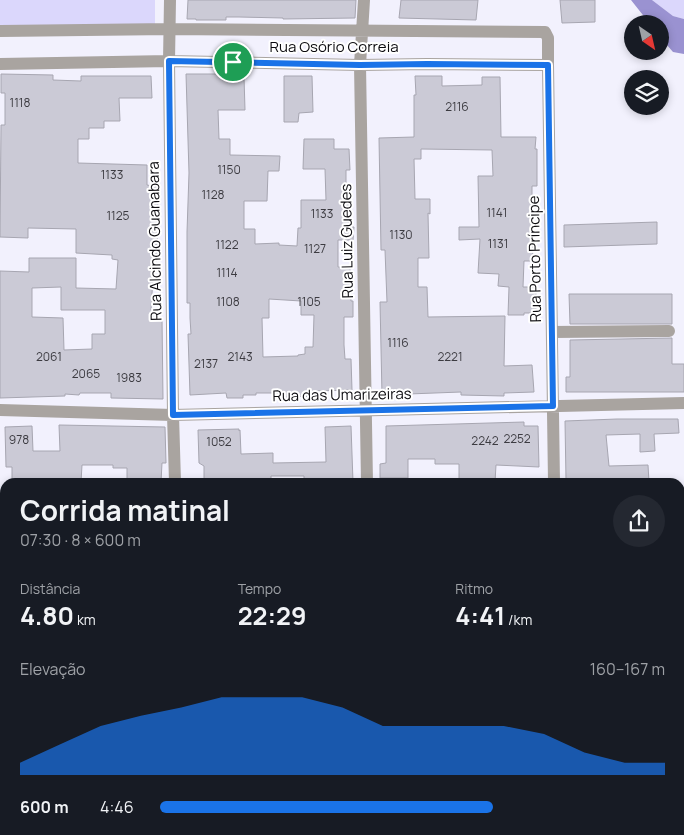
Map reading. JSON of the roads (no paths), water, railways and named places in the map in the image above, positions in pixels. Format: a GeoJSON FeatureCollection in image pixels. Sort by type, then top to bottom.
{"type":"FeatureCollection","features":[{"type":"Feature","properties":{"kind":"street","name":"Rua Alcindo Guanabara"},"geometry":{"type":"LineString","coordinates":[[170,0],[169,61],[175,478]]}},
{"type":"Feature","properties":{"kind":"street","name":"Rua Luiz Guedes"},"geometry":{"type":"LineString","coordinates":[[364,0],[360,65],[367,478]]}},
{"type":"Feature","properties":{"kind":"street","name":"Rua Osório Correia"},"geometry":{"type":"LineString","coordinates":[[0,31],[170,29],[543,32],[547,34]]}},
{"type":"Feature","properties":{"kind":"street","name":"Rua Porto Príncipe"},"geometry":{"type":"LineString","coordinates":[[547,34],[554,478]]}},
{"type":"Feature","properties":{"kind":"street","name":"Rua Osório Correia"},"geometry":{"type":"LineString","coordinates":[[0,64],[169,61],[360,65],[548,65]]}},
{"type":"Feature","properties":{"kind":"street"},"geometry":{"type":"LineString","coordinates":[[552,332],[669,331]]}},
{"type":"Feature","properties":{"kind":"street","name":"Rua das Umarizeiras"},"geometry":{"type":"LineString","coordinates":[[0,410],[173,415],[684,403]]}}]}
